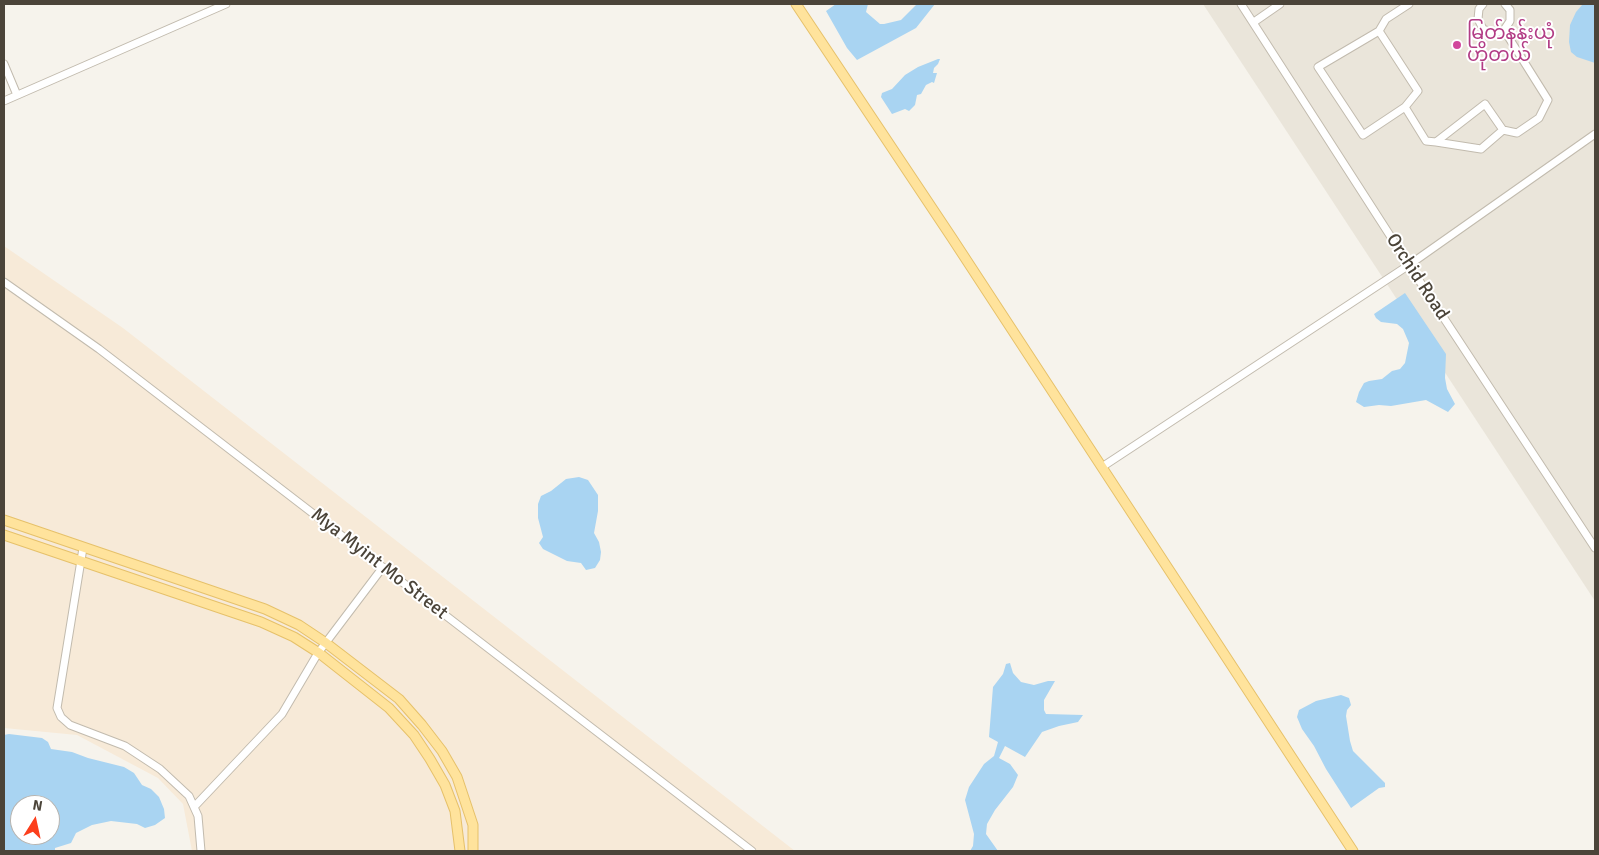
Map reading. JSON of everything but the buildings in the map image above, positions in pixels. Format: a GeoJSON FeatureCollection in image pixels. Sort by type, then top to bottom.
{"type":"FeatureCollection","features":[{"type":"Feature","properties":{"kind":"main road"},"geometry":{"type":"LineString","coordinates":[[796,4],[1353,851]]}},
{"type":"Feature","properties":{"kind":"main road"},"geometry":{"type":"LineString","coordinates":[[4,520],[265,609],[299,625],[326,642],[399,699],[442,751],[457,778],[473,825],[473,851]]}},
{"type":"Feature","properties":{"kind":"main road"},"geometry":{"type":"LineString","coordinates":[[4,534],[261,622],[294,637],[318,652],[389,708],[414,735],[445,785],[455,811],[460,851]]}},
{"type":"Feature","properties":{"kind":"street"},"geometry":{"type":"LineString","coordinates":[[4,100],[226,4]]}},
{"type":"Feature","properties":{"kind":"street","name":"Orchid Road"},"geometry":{"type":"LineString","coordinates":[[1241,4],[1409,265],[1595,548]]}},
{"type":"Feature","properties":{"kind":"street"},"geometry":{"type":"LineString","coordinates":[[1254,22],[1280,4]]}},
{"type":"Feature","properties":{"kind":"street"},"geometry":{"type":"LineString","coordinates":[[1379,31],[1418,91],[1405,107],[1363,135],[1318,67],[1379,31],[1386,19],[1409,4]]}},
{"type":"Feature","properties":{"kind":"street"},"geometry":{"type":"LineString","coordinates":[[1484,4],[1478,14],[1480,25],[1488,32],[1494,33],[1504,30],[1510,21],[1511,16],[1507,4]]}},
{"type":"Feature","properties":{"kind":"street"},"geometry":{"type":"LineString","coordinates":[[1436,142],[1485,104],[1503,130],[1517,133],[1539,118],[1548,100],[1504,30]]}},
{"type":"Feature","properties":{"kind":"street"},"geometry":{"type":"LineString","coordinates":[[4,64],[17,95]]}},
{"type":"Feature","properties":{"kind":"street"},"geometry":{"type":"LineString","coordinates":[[1405,107],[1426,141],[1481,148],[1503,130]]}},
{"type":"Feature","properties":{"kind":"street"},"geometry":{"type":"LineString","coordinates":[[1102,467],[1409,265],[1595,134]]}},
{"type":"Feature","properties":{"kind":"street","name":"Mya Myint Mo Street"},"geometry":{"type":"LineString","coordinates":[[4,282],[100,350],[752,851]]}},
{"type":"Feature","properties":{"kind":"street"},"geometry":{"type":"LineString","coordinates":[[83,548],[57,708],[61,717],[70,725],[125,746],[160,769],[189,796],[198,816],[201,851]]}},
{"type":"Feature","properties":{"kind":"street"},"geometry":{"type":"LineString","coordinates":[[194,807],[282,714],[318,652],[383,567]]}},
{"type":"Feature","properties":{"kind":"shaded area"},"geometry":{"type":"Polygon","coordinates":[[[1203,4],[1595,4],[1595,601],[1203,4]]]}},
{"type":"Feature","properties":{"kind":"shaded area"},"geometry":{"type":"Polygon","coordinates":[[[4,246],[123,328],[795,851],[192,851],[183,804],[158,778],[77,735],[4,728],[4,246]]]}},
{"type":"Feature","properties":{"kind":"water"},"geometry":{"type":"Polygon","coordinates":[[[836,4],[868,4],[866,12],[880,24],[884,24],[901,20],[917,4],[935,4],[916,28],[857,60],[847,48],[826,11],[836,4]]]}},
{"type":"Feature","properties":{"kind":"water"},"geometry":{"type":"Polygon","coordinates":[[[1583,4],[1595,4],[1595,63],[1577,57],[1571,52],[1569,42],[1570,25],[1576,12],[1583,4]]]}},
{"type":"Feature","properties":{"kind":"water"},"geometry":{"type":"Polygon","coordinates":[[[940,59],[933,73],[937,73],[934,83],[926,85],[921,94],[917,95],[915,105],[909,111],[905,109],[892,114],[881,97],[882,93],[892,89],[905,75],[918,67],[940,59]]]}},
{"type":"Feature","properties":{"kind":"water"},"geometry":{"type":"Polygon","coordinates":[[[1405,293],[1446,354],[1445,378],[1447,389],[1455,404],[1448,412],[1426,400],[1391,406],[1364,407],[1356,402],[1364,383],[1382,379],[1392,371],[1400,369],[1405,363],[1409,343],[1403,329],[1397,324],[1381,322],[1374,314],[1405,293]]]}},
{"type":"Feature","properties":{"kind":"water"},"geometry":{"type":"Polygon","coordinates":[[[579,477],[588,480],[598,495],[598,511],[594,533],[599,542],[600,560],[595,568],[586,570],[581,563],[567,561],[543,549],[539,543],[543,537],[538,518],[538,504],[541,496],[566,479],[579,477]]]}},
{"type":"Feature","properties":{"kind":"water"},"geometry":{"type":"Polygon","coordinates":[[[1010,663],[1013,673],[1021,682],[1034,685],[1055,681],[1044,700],[1046,714],[1083,715],[1078,722],[1042,732],[1025,757],[1005,746],[999,758],[1010,764],[1018,775],[1013,787],[995,810],[987,824],[986,834],[998,851],[970,851],[973,846],[974,834],[965,800],[969,787],[984,764],[994,756],[998,742],[989,737],[993,687],[1003,674],[1006,664],[1010,663]]]}},
{"type":"Feature","properties":{"kind":"water"},"geometry":{"type":"Polygon","coordinates":[[[1341,695],[1349,698],[1351,705],[1347,710],[1346,716],[1353,751],[1385,783],[1385,787],[1379,788],[1351,808],[1302,729],[1297,717],[1299,710],[1316,701],[1341,695]]]}},
{"type":"Feature","properties":{"kind":"water"},"geometry":{"type":"Polygon","coordinates":[[[4,735],[42,738],[48,742],[51,749],[72,752],[124,767],[134,773],[142,785],[151,789],[159,797],[164,809],[165,818],[155,825],[145,828],[137,824],[111,821],[92,825],[76,833],[71,843],[55,848],[55,851],[4,851],[4,735]]]}},
{"type":"Feature","properties":{"kind":"place","name":"မြတ်နန်းယုံ ဟိုတယ်"},"geometry":{"type":"Point","coordinates":[1457,45]}}]}
